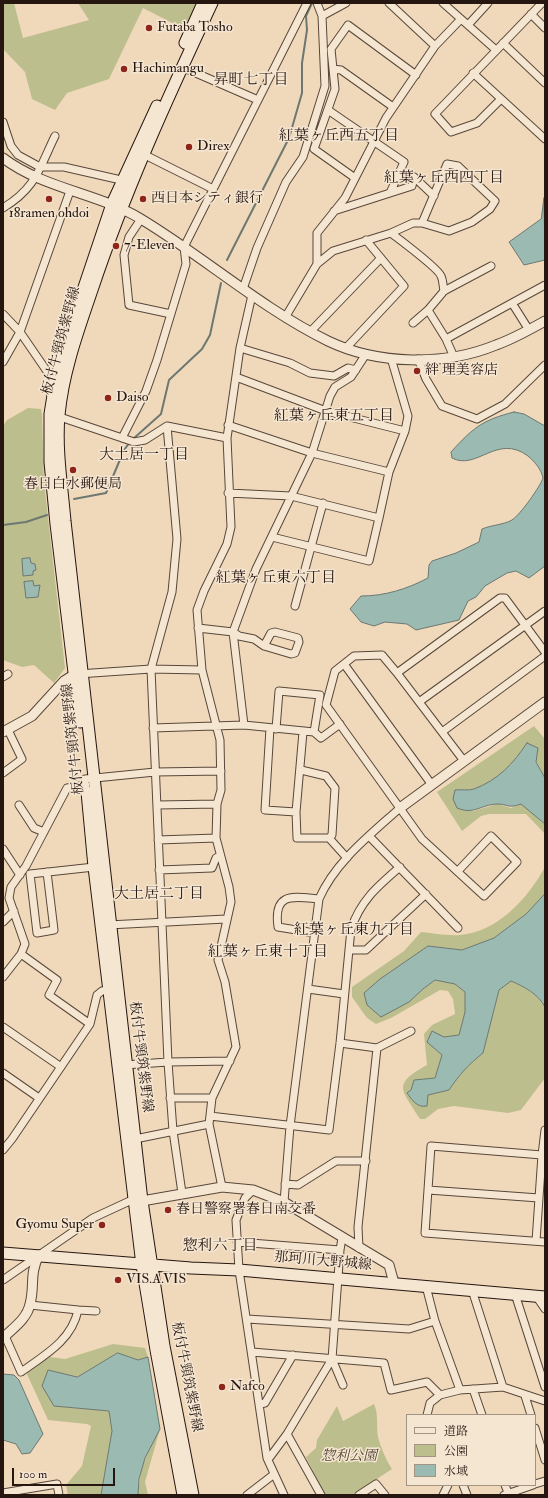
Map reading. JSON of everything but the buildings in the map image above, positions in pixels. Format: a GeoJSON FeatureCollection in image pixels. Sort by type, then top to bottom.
{"type":"FeatureCollection","features":[{"type":"Feature","properties":{"kind":"main road","name":"板付牛頸筑紫野線"},"geometry":{"type":"LineString","coordinates":[[55,415],[77,332],[116,206],[121,180],[203,3]]}},
{"type":"Feature","properties":{"kind":"main road","name":"板付牛頸筑紫野線"},"geometry":{"type":"LineString","coordinates":[[138,1200],[135,1139],[108,990],[105,925],[94,867],[79,674],[56,524],[50,462],[55,415],[55,383],[68,335],[116,206],[143,154],[212,3]]}},
{"type":"Feature","properties":{"kind":"main road","name":"板付牛頸筑紫野線"},"geometry":{"type":"LineString","coordinates":[[88,781],[156,1350],[183,1495]]}},
{"type":"Feature","properties":{"kind":"main road","name":"那珂川大野城線"},"geometry":{"type":"LineString","coordinates":[[3,1253],[147,1265],[239,1270],[338,1280],[394,1283],[540,1296]]}},
{"type":"Feature","properties":{"kind":"main road","name":"板付牛頸筑紫野線"},"geometry":{"type":"LineString","coordinates":[[147,1265],[193,1495]]}},
{"type":"Feature","properties":{"kind":"street"},"geometry":{"type":"LineString","coordinates":[[128,440],[146,391],[186,264],[184,247],[307,3]]}},
{"type":"Feature","properties":{"kind":"street"},"geometry":{"type":"LineString","coordinates":[[243,289],[258,248],[286,182],[303,157],[325,86],[322,16],[317,3]]}},
{"type":"Feature","properties":{"kind":"street"},"geometry":{"type":"LineString","coordinates":[[322,16],[346,3]]}},
{"type":"Feature","properties":{"kind":"street"},"geometry":{"type":"LineString","coordinates":[[389,3],[435,46]]}},
{"type":"Feature","properties":{"kind":"street"},"geometry":{"type":"LineString","coordinates":[[443,3],[496,50]]}},
{"type":"Feature","properties":{"kind":"street"},"geometry":{"type":"LineString","coordinates":[[468,25],[488,3]]}},
{"type":"Feature","properties":{"kind":"street"},"geometry":{"type":"LineString","coordinates":[[501,99],[477,123],[451,132],[435,114],[542,3]]}},
{"type":"Feature","properties":{"kind":"street"},"geometry":{"type":"LineString","coordinates":[[531,14],[545,28]]}},
{"type":"Feature","properties":{"kind":"street"},"geometry":{"type":"LineString","coordinates":[[317,264],[317,234],[345,198],[393,107],[435,46],[461,19]]}},
{"type":"Feature","properties":{"kind":"street"},"geometry":{"type":"LineString","coordinates":[[355,178],[314,149],[334,89],[331,49],[348,25],[416,75]]}},
{"type":"Feature","properties":{"kind":"street"},"geometry":{"type":"LineString","coordinates":[[503,43],[545,83]]}},
{"type":"Feature","properties":{"kind":"street"},"geometry":{"type":"LineString","coordinates":[[182,67],[258,100]]}},
{"type":"Feature","properties":{"kind":"street"},"geometry":{"type":"LineString","coordinates":[[333,69],[341,70],[393,107]]}},
{"type":"Feature","properties":{"kind":"street"},"geometry":{"type":"LineString","coordinates":[[473,73],[545,139]]}},
{"type":"Feature","properties":{"kind":"street"},"geometry":{"type":"LineString","coordinates":[[328,110],[404,162],[390,193]]}},
{"type":"Feature","properties":{"kind":"street"},"geometry":{"type":"LineString","coordinates":[[3,122],[11,146],[18,155],[40,167],[64,167],[121,180]]}},
{"type":"Feature","properties":{"kind":"street"},"geometry":{"type":"LineString","coordinates":[[3,208],[20,198],[36,178],[55,136]]}},
{"type":"Feature","properties":{"kind":"street"},"geometry":{"type":"LineString","coordinates":[[143,154],[213,189]]}},
{"type":"Feature","properties":{"kind":"street"},"geometry":{"type":"LineString","coordinates":[[3,158],[36,178],[116,206],[141,219],[252,295],[311,331],[346,348],[366,354],[391,358],[418,360],[454,357],[495,346],[545,321]]}},
{"type":"Feature","properties":{"kind":"street"},"geometry":{"type":"LineString","coordinates":[[286,316],[317,264],[333,251],[391,232],[413,223],[422,222],[449,231],[472,222],[490,209],[495,201],[458,166],[447,164],[422,222]]}},
{"type":"Feature","properties":{"kind":"street"},"geometry":{"type":"LineString","coordinates":[[334,212],[412,186],[414,177],[434,196]]}},
{"type":"Feature","properties":{"kind":"street"},"geometry":{"type":"LineString","coordinates":[[3,362],[20,332],[70,191]]}},
{"type":"Feature","properties":{"kind":"street"},"geometry":{"type":"LineString","coordinates":[[141,219],[129,237],[124,255],[129,305],[171,314]]}},
{"type":"Feature","properties":{"kind":"street"},"geometry":{"type":"LineString","coordinates":[[391,232],[423,260],[430,263],[441,275],[444,291]]}},
{"type":"Feature","properties":{"kind":"street"},"geometry":{"type":"LineString","coordinates":[[346,348],[404,286],[366,240]]}},
{"type":"Feature","properties":{"kind":"street"},"geometry":{"type":"LineString","coordinates":[[311,331],[381,258]]}},
{"type":"Feature","properties":{"kind":"street"},"geometry":{"type":"LineString","coordinates":[[412,323],[428,310],[444,291],[491,266]]}},
{"type":"Feature","properties":{"kind":"street"},"geometry":{"type":"LineString","coordinates":[[446,339],[545,285]]}},
{"type":"Feature","properties":{"kind":"street"},"geometry":{"type":"LineString","coordinates":[[222,1187],[209,1124],[212,1098],[236,1047],[225,982],[218,960],[231,902],[229,888],[216,838],[217,804],[221,790],[220,740],[202,670],[197,610],[204,591],[227,544],[231,527],[228,493],[228,425],[240,348],[252,295]]}},
{"type":"Feature","properties":{"kind":"street"},"geometry":{"type":"LineString","coordinates":[[512,303],[529,330]]}},
{"type":"Feature","properties":{"kind":"street"},"geometry":{"type":"LineString","coordinates":[[428,310],[446,339],[454,357]]}},
{"type":"Feature","properties":{"kind":"street"},"geometry":{"type":"LineString","coordinates":[[3,314],[20,332],[55,383]]}},
{"type":"Feature","properties":{"kind":"street"},"geometry":{"type":"LineString","coordinates":[[240,348],[290,363],[310,373],[334,376],[348,368],[356,370]]}},
{"type":"Feature","properties":{"kind":"street"},"geometry":{"type":"LineString","coordinates":[[244,725],[233,632],[256,568],[312,453],[330,396],[335,387],[351,377],[366,354]]}},
{"type":"Feature","properties":{"kind":"street"},"geometry":{"type":"LineString","coordinates":[[272,537],[368,561],[389,472],[405,431],[408,416],[391,358]]}},
{"type":"Feature","properties":{"kind":"street"},"geometry":{"type":"LineString","coordinates":[[418,360],[426,379],[442,406],[477,419],[505,404],[545,365]]}},
{"type":"Feature","properties":{"kind":"street"},"geometry":{"type":"LineString","coordinates":[[236,377],[326,411],[405,431]]}},
{"type":"Feature","properties":{"kind":"street"},"geometry":{"type":"LineString","coordinates":[[55,415],[128,440],[145,440],[168,426],[227,438]]}},
{"type":"Feature","properties":{"kind":"street"},"geometry":{"type":"LineString","coordinates":[[228,425],[312,453],[389,472]]}},
{"type":"Feature","properties":{"kind":"street"},"geometry":{"type":"LineString","coordinates":[[168,426],[177,540],[172,592],[151,669],[170,1098],[182,1193]]}},
{"type":"Feature","properties":{"kind":"street"},"geometry":{"type":"LineString","coordinates":[[228,493],[290,496],[379,518]]}},
{"type":"Feature","properties":{"kind":"street"},"geometry":{"type":"LineString","coordinates":[[295,606],[323,503]]}},
{"type":"Feature","properties":{"kind":"street"},"geometry":{"type":"LineString","coordinates":[[397,673],[500,598],[505,598],[545,652]]}},
{"type":"Feature","properties":{"kind":"street"},"geometry":{"type":"LineString","coordinates":[[419,702],[545,611]]}},
{"type":"Feature","properties":{"kind":"street"},"geometry":{"type":"LineString","coordinates":[[198,628],[233,632],[239,636],[254,640],[264,646],[291,654],[295,652],[299,642],[298,638],[275,632],[271,633],[264,646]]}},
{"type":"Feature","properties":{"kind":"street"},"geometry":{"type":"LineString","coordinates":[[458,871],[491,836],[517,862],[484,896],[422,839],[326,705],[335,671],[354,656],[382,655],[464,761]]}},
{"type":"Feature","properties":{"kind":"street"},"geometry":{"type":"LineString","coordinates":[[442,732],[545,656]]}},
{"type":"Feature","properties":{"kind":"street"},"geometry":{"type":"LineString","coordinates":[[344,664],[432,785]]}},
{"type":"Feature","properties":{"kind":"street"},"geometry":{"type":"LineString","coordinates":[[3,773],[22,759],[6,731],[32,716],[64,681],[79,674],[151,669],[202,670]]}},
{"type":"Feature","properties":{"kind":"street"},"geometry":{"type":"LineString","coordinates":[[296,812],[265,810],[273,728],[279,691],[320,695],[314,732]]}},
{"type":"Feature","properties":{"kind":"street"},"geometry":{"type":"LineString","coordinates":[[284,1202],[290,1126],[319,899],[325,886],[347,858],[400,808],[545,702]]}},
{"type":"Feature","properties":{"kind":"street"},"geometry":{"type":"LineString","coordinates":[[153,728],[244,725],[314,732],[321,738],[340,724]]}},
{"type":"Feature","properties":{"kind":"street"},"geometry":{"type":"LineString","coordinates":[[303,732],[301,770],[296,812],[297,838],[329,838],[347,858]]}},
{"type":"Feature","properties":{"kind":"street"},"geometry":{"type":"LineString","coordinates":[[301,770],[326,776],[335,788],[332,836],[329,838]]}},
{"type":"Feature","properties":{"kind":"street"},"geometry":{"type":"LineString","coordinates":[[3,977],[21,954],[25,944],[10,898],[11,887],[20,875],[67,788],[88,781],[155,772],[221,771]]}},
{"type":"Feature","properties":{"kind":"street"},"geometry":{"type":"LineString","coordinates":[[157,805],[217,804]]}},
{"type":"Feature","properties":{"kind":"street"},"geometry":{"type":"LineString","coordinates":[[19,805],[28,812],[34,828],[44,832]]}},
{"type":"Feature","properties":{"kind":"street"},"geometry":{"type":"LineString","coordinates":[[369,836],[458,928]]}},
{"type":"Feature","properties":{"kind":"street"},"geometry":{"type":"LineString","coordinates":[[158,840],[216,838]]}},
{"type":"Feature","properties":{"kind":"street"},"geometry":{"type":"LineString","coordinates":[[3,849],[20,875]]}},
{"type":"Feature","properties":{"kind":"street"},"geometry":{"type":"LineString","coordinates":[[159,870],[212,868],[216,858],[220,856]]}},
{"type":"Feature","properties":{"kind":"street"},"geometry":{"type":"LineString","coordinates":[[47,872],[54,930],[38,932],[30,874],[47,872],[94,867]]}},
{"type":"Feature","properties":{"kind":"street"},"geometry":{"type":"LineString","coordinates":[[210,1116],[329,1130],[350,950],[350,929],[357,913],[372,892],[400,867]]}},
{"type":"Feature","properties":{"kind":"street"},"geometry":{"type":"LineString","coordinates":[[350,950],[366,950],[426,894]]}},
{"type":"Feature","properties":{"kind":"street"},"geometry":{"type":"LineString","coordinates":[[315,933],[278,927],[277,923],[280,905],[285,898],[292,896],[319,899]]}},
{"type":"Feature","properties":{"kind":"street"},"geometry":{"type":"LineString","coordinates":[[3,922],[14,911]]}},
{"type":"Feature","properties":{"kind":"street"},"geometry":{"type":"LineString","coordinates":[[105,925],[226,919]]}},
{"type":"Feature","properties":{"kind":"street"},"geometry":{"type":"LineString","coordinates":[[21,954],[57,980],[49,995],[90,1024]]}},
{"type":"Feature","properties":{"kind":"street"},"geometry":{"type":"LineString","coordinates":[[308,989],[344,994]]}},
{"type":"Feature","properties":{"kind":"street"},"geometry":{"type":"LineString","coordinates":[[3,1150],[90,1024],[97,996],[102,991],[108,990]]}},
{"type":"Feature","properties":{"kind":"street"},"geometry":{"type":"LineString","coordinates":[[3,1027],[61,1067]]}},
{"type":"Feature","properties":{"kind":"street"},"geometry":{"type":"LineString","coordinates":[[340,1043],[377,1048],[411,1031]]}},
{"type":"Feature","properties":{"kind":"street"},"geometry":{"type":"LineString","coordinates":[[359,1248],[358,1227],[377,1048]]}},
{"type":"Feature","properties":{"kind":"street"},"geometry":{"type":"LineString","coordinates":[[122,1065],[168,1062],[230,1061]]}},
{"type":"Feature","properties":{"kind":"street"},"geometry":{"type":"LineString","coordinates":[[3,1073],[39,1098]]}},
{"type":"Feature","properties":{"kind":"street"},"geometry":{"type":"LineString","coordinates":[[170,1098],[212,1098]]}},
{"type":"Feature","properties":{"kind":"street"},"geometry":{"type":"LineString","coordinates":[[135,1139],[209,1124]]}},
{"type":"Feature","properties":{"kind":"street"},"geometry":{"type":"LineString","coordinates":[[536,1241],[545,1130]]}},
{"type":"Feature","properties":{"kind":"street"},"geometry":{"type":"LineString","coordinates":[[542,1155],[431,1146],[425,1232],[545,1242]]}},
{"type":"Feature","properties":{"kind":"street"},"geometry":{"type":"LineString","coordinates":[[285,1184],[298,1185],[336,1161],[366,1161]]}},
{"type":"Feature","properties":{"kind":"street"},"geometry":{"type":"LineString","coordinates":[[3,1280],[93,1218],[138,1200],[222,1187],[253,1190],[284,1202],[389,1265],[394,1283]]}},
{"type":"Feature","properties":{"kind":"street"},"geometry":{"type":"LineString","coordinates":[[253,1190],[245,1198],[236,1220],[239,1270],[267,1458],[273,1474],[284,1495]]}},
{"type":"Feature","properties":{"kind":"street"},"geometry":{"type":"LineString","coordinates":[[428,1190],[539,1198]]}},
{"type":"Feature","properties":{"kind":"street"},"geometry":{"type":"LineString","coordinates":[[267,1458],[270,1457],[287,1434],[332,1359],[342,1238]]}},
{"type":"Feature","properties":{"kind":"street"},"geometry":{"type":"LineString","coordinates":[[238,1242],[340,1250]]}},
{"type":"Feature","properties":{"kind":"street"},"geometry":{"type":"LineString","coordinates":[[39,1255],[33,1266],[30,1305],[22,1320],[4,1337],[21,1372],[47,1354],[65,1338],[75,1323],[78,1310]]}},
{"type":"Feature","properties":{"kind":"street"},"geometry":{"type":"LineString","coordinates":[[426,1286],[435,1321],[460,1390]]}},
{"type":"Feature","properties":{"kind":"street"},"geometry":{"type":"LineString","coordinates":[[472,1290],[503,1387]]}},
{"type":"Feature","properties":{"kind":"street"},"geometry":{"type":"LineString","coordinates":[[515,1294],[545,1387]]}},
{"type":"Feature","properties":{"kind":"street"},"geometry":{"type":"LineString","coordinates":[[540,1296],[545,1309]]}},
{"type":"Feature","properties":{"kind":"street"},"geometry":{"type":"LineString","coordinates":[[30,1305],[96,1311]]}},
{"type":"Feature","properties":{"kind":"street"},"geometry":{"type":"LineString","coordinates":[[247,1319],[335,1323],[409,1329],[435,1321]]}},
{"type":"Feature","properties":{"kind":"street"},"geometry":{"type":"LineString","coordinates":[[252,1352],[384,1363],[391,1390],[427,1382],[440,1395]]}},
{"type":"Feature","properties":{"kind":"street"},"geometry":{"type":"LineString","coordinates":[[260,1404],[265,1403],[293,1356]]}},
{"type":"Feature","properties":{"kind":"street"},"geometry":{"type":"LineString","coordinates":[[332,1359],[343,1385]]}},
{"type":"Feature","properties":{"kind":"street"},"geometry":{"type":"LineString","coordinates":[[427,1414],[430,1403],[440,1395],[460,1390],[503,1387],[525,1396],[545,1401]]}},
{"type":"Feature","properties":{"kind":"street"},"geometry":{"type":"LineString","coordinates":[[473,1389],[482,1414]]}},
{"type":"Feature","properties":{"kind":"street"},"geometry":{"type":"LineString","coordinates":[[525,1396],[531,1414]]}},
{"type":"Feature","properties":{"kind":"street"},"geometry":{"type":"LineString","coordinates":[[536,1431],[545,1460]]}},
{"type":"Feature","properties":{"kind":"street"},"geometry":{"type":"LineString","coordinates":[[287,1434],[321,1495]]}},
{"type":"Feature","properties":{"kind":"street"},"geometry":{"type":"LineString","coordinates":[[247,1495],[273,1474]]}},
{"type":"Feature","properties":{"kind":"street"},"geometry":{"type":"LineString","coordinates":[[3,1493],[57,1484],[59,1495]]}},
{"type":"Feature","properties":{"kind":"street"},"geometry":{"type":"LineString","coordinates":[[359,1495],[376,1484],[385,1495]]}},
{"type":"Feature","properties":{"kind":"street"},"geometry":{"type":"LineString","coordinates":[[443,1495],[448,1486]]}},
{"type":"Feature","properties":{"kind":"street"},"geometry":{"type":"LineString","coordinates":[[507,1494],[531,1486]]}},
{"type":"Feature","properties":{"kind":"green space"},"geometry":{"type":"Polygon","coordinates":[[[3,3],[14,3],[23,38],[89,20],[78,3],[197,3],[186,30],[143,8],[109,79],[67,93],[55,110],[32,99],[25,72],[3,49],[3,3]]]}},
{"type":"Feature","properties":{"kind":"green space"},"geometry":{"type":"Polygon","coordinates":[[[28,408],[41,409],[42,415],[44,482],[65,668],[54,683],[34,665],[22,667],[3,660],[3,426],[7,420],[28,408]]]}},
{"type":"Feature","properties":{"kind":"green space"},"geometry":{"type":"Polygon","coordinates":[[[534,726],[545,739],[545,778],[527,743],[511,764],[491,781],[474,789],[455,790],[473,811],[498,804],[511,808],[521,804],[545,824],[545,834],[526,814],[489,814],[481,816],[462,831],[437,792],[534,726]]]}},
{"type":"Feature","properties":{"kind":"green space"},"geometry":{"type":"Polygon","coordinates":[[[545,867],[545,894],[526,914],[494,938],[462,950],[428,946],[380,979],[395,1008],[411,999],[435,980],[455,984],[465,992],[465,1012],[459,1035],[444,1037],[442,1055],[435,1078],[414,1080],[427,1106],[428,1095],[449,1090],[464,1070],[483,1053],[499,990],[511,981],[526,988],[539,998],[545,1007],[545,1078],[521,1110],[508,1113],[454,1106],[438,1109],[425,1119],[420,1119],[408,1101],[403,1088],[404,1083],[408,1078],[427,1065],[424,1034],[432,1025],[455,1014],[453,999],[448,991],[440,990],[391,1018],[376,1024],[367,1018],[352,997],[352,987],[404,951],[421,932],[460,935],[487,927],[499,920],[521,901],[538,879],[545,867]]]}},
{"type":"Feature","properties":{"kind":"green space"},"geometry":{"type":"Polygon","coordinates":[[[113,1344],[145,1348],[148,1357],[138,1360],[118,1353],[77,1377],[48,1370],[54,1406],[109,1411],[112,1431],[101,1495],[68,1495],[66,1485],[82,1466],[91,1426],[87,1424],[48,1420],[26,1372],[50,1357],[65,1359],[113,1344]]]}},
{"type":"Feature","properties":{"kind":"green space","name":"惣利公園"},"geometry":{"type":"Polygon","coordinates":[[[374,1404],[378,1437],[384,1454],[392,1469],[353,1495],[325,1495],[306,1457],[316,1448],[317,1440],[337,1406],[343,1421],[374,1404]]]}},
{"type":"Feature","properties":{"kind":"green space"},"geometry":{"type":"Polygon","coordinates":[[[160,1429],[145,1482],[148,1495],[138,1495],[142,1468],[160,1429]]]}},
{"type":"Feature","properties":{"kind":"water"},"geometry":{"type":"Polygon","coordinates":[[[544,198],[545,260],[524,265],[509,242],[541,219],[544,198]]]}},
{"type":"Feature","properties":{"kind":"water"},"geometry":{"type":"Polygon","coordinates":[[[514,412],[524,414],[545,426],[545,566],[529,578],[516,571],[507,573],[485,586],[476,597],[468,601],[459,620],[416,630],[407,624],[385,622],[374,626],[361,622],[350,609],[361,596],[379,595],[396,591],[428,578],[429,565],[432,561],[456,553],[479,542],[482,529],[505,523],[512,520],[520,513],[538,488],[543,478],[537,466],[528,456],[517,450],[507,448],[470,460],[461,461],[452,458],[451,452],[479,426],[494,418],[514,412]]]}},
{"type":"Feature","properties":{"kind":"water"},"geometry":{"type":"Polygon","coordinates":[[[30,558],[31,563],[35,564],[36,570],[33,571],[33,575],[23,576],[22,559],[30,558]]]}},
{"type":"Feature","properties":{"kind":"water"},"geometry":{"type":"Polygon","coordinates":[[[33,581],[34,586],[40,585],[38,597],[26,598],[24,582],[33,581]]]}},
{"type":"Feature","properties":{"kind":"water"},"geometry":{"type":"Polygon","coordinates":[[[527,743],[538,748],[536,762],[545,778],[545,824],[521,804],[510,806],[497,804],[473,810],[463,810],[457,808],[453,799],[455,790],[474,789],[498,776],[516,758],[527,743]]]}},
{"type":"Feature","properties":{"kind":"water"},"geometry":{"type":"Polygon","coordinates":[[[545,894],[545,1007],[539,998],[531,991],[511,981],[499,990],[483,1053],[464,1070],[449,1090],[428,1095],[427,1106],[418,1105],[407,1093],[411,1090],[414,1080],[435,1078],[442,1055],[427,1042],[432,1031],[444,1037],[459,1035],[465,1012],[465,992],[455,984],[435,980],[409,1002],[381,1017],[367,1005],[364,993],[380,979],[428,946],[462,950],[494,938],[526,914],[545,894]]]}},
{"type":"Feature","properties":{"kind":"water"},"geometry":{"type":"Polygon","coordinates":[[[118,1353],[138,1360],[148,1357],[160,1429],[145,1458],[139,1479],[138,1495],[101,1495],[112,1431],[109,1411],[54,1406],[42,1386],[48,1370],[77,1377],[118,1353]]]}},
{"type":"Feature","properties":{"kind":"water"},"geometry":{"type":"Polygon","coordinates":[[[3,1374],[14,1375],[19,1380],[43,1434],[30,1453],[22,1454],[16,1444],[3,1440],[3,1374]]]}},
{"type":"Feature","properties":{"kind":"waterway"},"geometry":{"type":"LineString","coordinates":[[227,260],[289,138],[302,93],[302,63],[307,30],[306,16],[312,3]]}},
{"type":"Feature","properties":{"kind":"waterway"},"geometry":{"type":"LineString","coordinates":[[133,439],[161,414],[169,380],[202,349],[210,335],[221,283]]}},
{"type":"Feature","properties":{"kind":"waterway"},"geometry":{"type":"LineString","coordinates":[[74,499],[106,493],[124,450],[130,442]]}},
{"type":"Feature","properties":{"kind":"waterway"},"geometry":{"type":"LineString","coordinates":[[3,525],[26,522],[47,515]]}},
{"type":"Feature","properties":{"kind":"place","name":"Futaba Tosho"},"geometry":{"type":"Point","coordinates":[149,28]}},
{"type":"Feature","properties":{"kind":"place","name":"Hachimangu"},"geometry":{"type":"Point","coordinates":[124,69]}},
{"type":"Feature","properties":{"kind":"place","name":"Direx"},"geometry":{"type":"Point","coordinates":[189,147]}},
{"type":"Feature","properties":{"kind":"place","name":"18ramen ohdoi"},"geometry":{"type":"Point","coordinates":[49,199]}},
{"type":"Feature","properties":{"kind":"place","name":"西日本シティ銀行"},"geometry":{"type":"Point","coordinates":[143,199]}},
{"type":"Feature","properties":{"kind":"place","name":"7-Eleven"},"geometry":{"type":"Point","coordinates":[116,246]}},
{"type":"Feature","properties":{"kind":"place","name":"絆 理美容店"},"geometry":{"type":"Point","coordinates":[417,371]}},
{"type":"Feature","properties":{"kind":"place","name":"Daiso"},"geometry":{"type":"Point","coordinates":[108,398]}},
{"type":"Feature","properties":{"kind":"place","name":"春日白水郵便局"},"geometry":{"type":"Point","coordinates":[73,470]}},
{"type":"Feature","properties":{"kind":"place","name":"春日警察署春日南交番"},"geometry":{"type":"Point","coordinates":[168,1210]}},
{"type":"Feature","properties":{"kind":"place","name":"Gyomu Super"},"geometry":{"type":"Point","coordinates":[102,1225]}},
{"type":"Feature","properties":{"kind":"place","name":"VIS.A.VIS"},"geometry":{"type":"Point","coordinates":[118,1280]}},
{"type":"Feature","properties":{"kind":"place","name":"Nafco"},"geometry":{"type":"Point","coordinates":[222,1387]}},
{"type":"Feature","properties":{"kind":"district","name":"昇町七丁目"},"geometry":{"type":"Point","coordinates":[251,81]}},
{"type":"Feature","properties":{"kind":"district","name":"紅葉ヶ丘西五丁目"},"geometry":{"type":"Point","coordinates":[339,137]}},
{"type":"Feature","properties":{"kind":"district","name":"紅葉ヶ丘西四丁目"},"geometry":{"type":"Point","coordinates":[444,179]}},
{"type":"Feature","properties":{"kind":"district","name":"紅葉ヶ丘東五丁目"},"geometry":{"type":"Point","coordinates":[334,417]}},
{"type":"Feature","properties":{"kind":"district","name":"大土居一丁目"},"geometry":{"type":"Point","coordinates":[144,456]}},
{"type":"Feature","properties":{"kind":"district","name":"紅葉ヶ丘東六丁目"},"geometry":{"type":"Point","coordinates":[276,579]}},
{"type":"Feature","properties":{"kind":"district","name":"大土居二丁目"},"geometry":{"type":"Point","coordinates":[159,895]}},
{"type":"Feature","properties":{"kind":"district","name":"紅葉ヶ丘東九丁目"},"geometry":{"type":"Point","coordinates":[354,931]}},
{"type":"Feature","properties":{"kind":"district","name":"紅葉ヶ丘東十丁目"},"geometry":{"type":"Point","coordinates":[268,953]}},
{"type":"Feature","properties":{"kind":"district","name":"惣利六丁目"},"geometry":{"type":"Point","coordinates":[220,1247]}}]}
